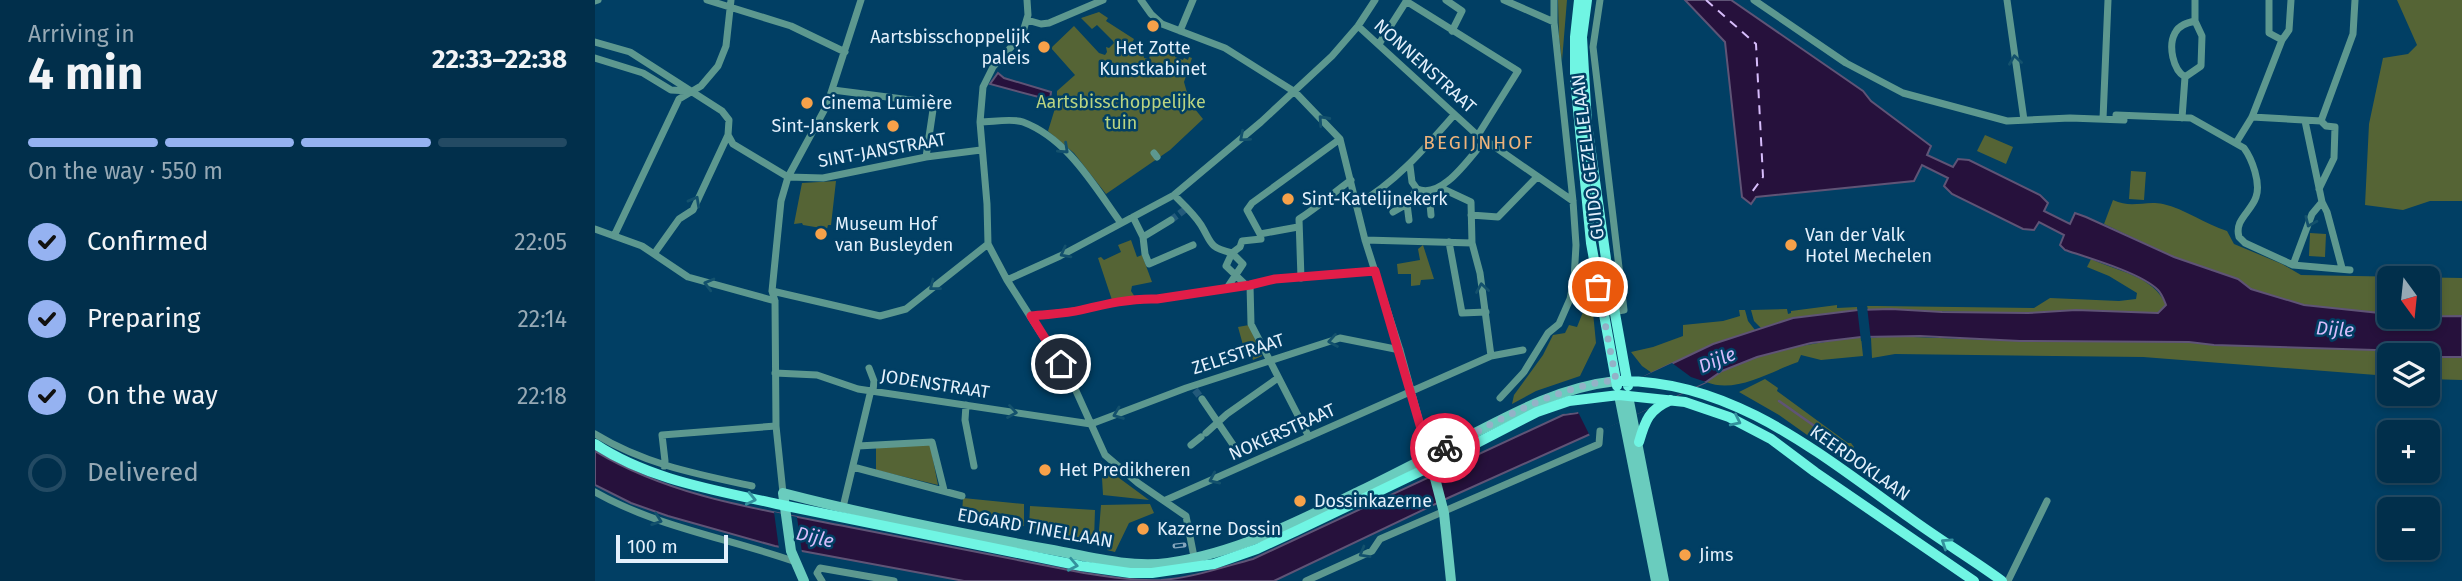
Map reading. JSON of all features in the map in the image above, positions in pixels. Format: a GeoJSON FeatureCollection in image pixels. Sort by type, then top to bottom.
{"type":"FeatureCollection","features":[{"type":"Feature","properties":{"kind":"main road","name":"GUIDO GEZELLELAAN"},"geometry":{"type":"LineString","coordinates":[[1579,0],[1575,37],[1575,79],[1591,243],[1614,311]]}},
{"type":"Feature","properties":{"kind":"main road","name":"GUIDO GEZELLELAAN"},"geometry":{"type":"LineString","coordinates":[[1587,0],[1582,37],[1583,79],[1609,241],[1614,311],[1625,386]]}},
{"type":"Feature","properties":{"kind":"main road"},"geometry":{"type":"LineString","coordinates":[[1432,465],[1549,396],[1587,384],[1625,386]]}},
{"type":"Feature","properties":{"kind":"main road","name":"KEERDOKLAAN"},"geometry":{"type":"LineString","coordinates":[[1625,386],[1690,389],[1753,412],[1803,443],[2002,581]]}},
{"type":"Feature","properties":{"kind":"main road","name":"KEERDOKLAAN"},"geometry":{"type":"LineString","coordinates":[[1625,386],[1728,417],[1771,439],[1835,487],[1974,581]]}},
{"type":"Feature","properties":{"kind":"main road"},"geometry":{"type":"LineString","coordinates":[[1432,465],[1537,412],[1569,401],[1601,396],[1625,386]]}},
{"type":"Feature","properties":{"kind":"main road"},"geometry":{"type":"LineString","coordinates":[[1625,386],[1656,581]]}},
{"type":"Feature","properties":{"kind":"main road"},"geometry":{"type":"LineString","coordinates":[[1639,442],[1650,413],[1670,399]]}},
{"type":"Feature","properties":{"kind":"main road"},"geometry":{"type":"LineString","coordinates":[[1628,418],[1639,442],[1664,581]]}},
{"type":"Feature","properties":{"kind":"main road","name":"EDGARD TINELLAAN"},"geometry":{"type":"LineString","coordinates":[[595,444],[628,463],[662,475],[786,510],[1104,570],[1152,573],[1257,549],[1432,465]]}},
{"type":"Feature","properties":{"kind":"main road"},"geometry":{"type":"LineString","coordinates":[[1432,465],[1444,509],[1451,581]]}},
{"type":"Feature","properties":{"kind":"main road"},"geometry":{"type":"LineString","coordinates":[[783,494],[792,556],[804,581]]}},
{"type":"Feature","properties":{"kind":"main road","name":"EDGARD TINELLAAN"},"geometry":{"type":"LineString","coordinates":[[783,494],[938,528],[1132,564],[1196,563]]}},
{"type":"Feature","properties":{"kind":"street"},"geometry":{"type":"LineString","coordinates":[[707,0],[730,4],[791,26],[843,51]]}},
{"type":"Feature","properties":{"kind":"street"},"geometry":{"type":"LineString","coordinates":[[783,494],[775,426],[775,301],[772,291],[781,201],[788,177],[833,90],[861,0]]}},
{"type":"Feature","properties":{"kind":"street"},"geometry":{"type":"LineString","coordinates":[[1027,0],[1027,20],[1022,35],[993,67],[983,88],[980,122],[988,244],[1007,280],[1072,382],[1105,455],[1138,483],[1186,516],[1196,563]]}},
{"type":"Feature","properties":{"kind":"street"},"geometry":{"type":"LineString","coordinates":[[1027,20],[1049,23],[1103,0]]}},
{"type":"Feature","properties":{"kind":"street"},"geometry":{"type":"LineString","coordinates":[[1141,0],[1151,15],[1162,24],[1225,48],[1295,92],[1340,139],[1365,240],[1400,350],[1432,465]]}},
{"type":"Feature","properties":{"kind":"street"},"geometry":{"type":"LineString","coordinates":[[1180,31],[1193,0]]}},
{"type":"Feature","properties":{"kind":"street"},"geometry":{"type":"LineString","coordinates":[[1007,280],[1060,257],[1174,195],[1295,92],[1332,56],[1358,26],[1375,0]]}},
{"type":"Feature","properties":{"kind":"street"},"geometry":{"type":"LineString","coordinates":[[1378,44],[1406,0],[1518,71],[1478,135]]}},
{"type":"Feature","properties":{"kind":"street"},"geometry":{"type":"LineString","coordinates":[[1446,0],[1462,10],[1452,31]]}},
{"type":"Feature","properties":{"kind":"street"},"geometry":{"type":"LineString","coordinates":[[1504,0],[1554,22]]}},
{"type":"Feature","properties":{"kind":"street","name":"GUIDO GEZELLELAAN"},"geometry":{"type":"LineString","coordinates":[[1500,398],[1524,372],[1548,333],[1559,324],[1570,299],[1574,280],[1576,245],[1573,201],[1554,0]]}},
{"type":"Feature","properties":{"kind":"street","name":"GUIDO GEZELLELAAN"},"geometry":{"type":"LineString","coordinates":[[1576,245],[1609,241],[1593,47],[1600,0]]}},
{"type":"Feature","properties":{"kind":"street"},"geometry":{"type":"LineString","coordinates":[[1754,0],[1838,58],[1903,93],[2007,121],[2103,118],[2120,120],[2116,115],[2191,118],[2236,143],[2248,154],[2257,187],[2256,198],[2238,227],[2239,237],[2245,243],[2293,265],[2346,269],[2322,202],[2305,121]]}},
{"type":"Feature","properties":{"kind":"street"},"geometry":{"type":"LineString","coordinates":[[2007,0],[2024,120]]}},
{"type":"Feature","properties":{"kind":"street"},"geometry":{"type":"LineString","coordinates":[[2103,118],[2108,0]]}},
{"type":"Feature","properties":{"kind":"street"},"geometry":{"type":"LineString","coordinates":[[2185,77],[2201,66],[2202,36],[2195,21],[2195,0]]}},
{"type":"Feature","properties":{"kind":"street"},"geometry":{"type":"LineString","coordinates":[[2269,0],[2269,33],[2282,40]]}},
{"type":"Feature","properties":{"kind":"street"},"geometry":{"type":"LineString","coordinates":[[2236,143],[2252,117],[2282,40],[2289,30],[2291,0]]}},
{"type":"Feature","properties":{"kind":"street"},"geometry":{"type":"LineString","coordinates":[[2321,121],[2353,34],[2355,0]]}},
{"type":"Feature","properties":{"kind":"street"},"geometry":{"type":"LineString","coordinates":[[614,236],[679,99],[701,86],[718,66],[726,46],[730,4]]}},
{"type":"Feature","properties":{"kind":"street"},"geometry":{"type":"LineString","coordinates":[[2185,77],[2179,73],[2172,54],[2172,44],[2175,33],[2182,25],[2195,21]]}},
{"type":"Feature","properties":{"kind":"street","name":"NONNENSTRAAT"},"geometry":{"type":"LineString","coordinates":[[1358,26],[1478,135],[1573,201]]}},
{"type":"Feature","properties":{"kind":"street"},"geometry":{"type":"LineString","coordinates":[[595,42],[630,52],[726,113],[729,120],[728,135],[693,209],[679,219],[653,254]]}},
{"type":"Feature","properties":{"kind":"street"},"geometry":{"type":"LineString","coordinates":[[595,58],[643,73],[671,90],[692,91]]}},
{"type":"Feature","properties":{"kind":"street"},"geometry":{"type":"LineString","coordinates":[[2182,118],[2185,77]]}},
{"type":"Feature","properties":{"kind":"street"},"geometry":{"type":"LineString","coordinates":[[833,90],[934,103],[926,157]]}},
{"type":"Feature","properties":{"kind":"street"},"geometry":{"type":"LineString","coordinates":[[1358,204],[1383,190],[1410,166],[1454,115]]}},
{"type":"Feature","properties":{"kind":"street"},"geometry":{"type":"LineString","coordinates":[[2252,117],[2321,121],[2335,127],[2334,158],[2319,190]]}},
{"type":"Feature","properties":{"kind":"street"},"geometry":{"type":"LineString","coordinates":[[980,122],[1021,121],[1055,141],[1069,153],[1121,223]]}},
{"type":"Feature","properties":{"kind":"street"},"geometry":{"type":"LineString","coordinates":[[728,135],[733,144],[788,177]]}},
{"type":"Feature","properties":{"kind":"street"},"geometry":{"type":"LineString","coordinates":[[1261,236],[1247,210],[1252,203],[1340,139]]}},
{"type":"Feature","properties":{"kind":"street"},"geometry":{"type":"LineString","coordinates":[[1410,166],[1412,182],[1417,189],[1429,192],[1441,188],[1485,140]]}},
{"type":"Feature","properties":{"kind":"street","name":"SINT-JANSTRAAT"},"geometry":{"type":"LineString","coordinates":[[788,177],[829,178],[926,157],[981,150]]}},
{"type":"Feature","properties":{"kind":"street"},"geometry":{"type":"LineString","coordinates":[[1471,215],[1498,217],[1537,177]]}},
{"type":"Feature","properties":{"kind":"street"},"geometry":{"type":"LineString","coordinates":[[1301,278],[1299,219],[1324,204],[1327,198],[1351,180]]}},
{"type":"Feature","properties":{"kind":"street"},"geometry":{"type":"LineString","coordinates":[[1441,188],[1471,202],[1472,243],[1492,356]]}},
{"type":"Feature","properties":{"kind":"street"},"geometry":{"type":"LineString","coordinates":[[1393,212],[1407,204],[1417,189]]}},
{"type":"Feature","properties":{"kind":"street"},"geometry":{"type":"LineString","coordinates":[[1429,192],[1431,215]]}},
{"type":"Feature","properties":{"kind":"street"},"geometry":{"type":"LineString","coordinates":[[1174,195],[1201,224],[1200,243]]}},
{"type":"Feature","properties":{"kind":"street"},"geometry":{"type":"LineString","coordinates":[[2293,265],[2312,214],[2322,202]]}},
{"type":"Feature","properties":{"kind":"street"},"geometry":{"type":"LineString","coordinates":[[1407,204],[1409,220]]}},
{"type":"Feature","properties":{"kind":"street"},"geometry":{"type":"LineString","coordinates":[[1133,217],[1143,237],[1149,264],[1200,243],[1232,253],[1243,264],[1227,288]]}},
{"type":"Feature","properties":{"kind":"street"},"geometry":{"type":"LineString","coordinates":[[1143,237],[1171,220]]}},
{"type":"Feature","properties":{"kind":"street"},"geometry":{"type":"LineString","coordinates":[[1298,227],[1242,242],[1232,253],[1226,266],[1248,285],[1251,324],[1309,437]]}},
{"type":"Feature","properties":{"kind":"street"},"geometry":{"type":"LineString","coordinates":[[595,229],[642,246],[688,277],[775,301]]}},
{"type":"Feature","properties":{"kind":"street"},"geometry":{"type":"LineString","coordinates":[[1365,240],[1472,243]]}},
{"type":"Feature","properties":{"kind":"street"},"geometry":{"type":"LineString","coordinates":[[1449,242],[1462,313],[1486,312]]}},
{"type":"Feature","properties":{"kind":"street"},"geometry":{"type":"LineString","coordinates":[[772,291],[880,316],[906,309],[988,244]]}},
{"type":"Feature","properties":{"kind":"street"},"geometry":{"type":"LineString","coordinates":[[1031,316],[1275,279],[1375,271]]}},
{"type":"Feature","properties":{"kind":"street","name":"ZELESTRAAT"},"geometry":{"type":"LineString","coordinates":[[1091,424],[1268,360],[1340,338],[1400,350]]}},
{"type":"Feature","properties":{"kind":"street","name":"NOKERSTRAAT"},"geometry":{"type":"LineString","coordinates":[[1166,500],[1244,463],[1492,356],[1523,350]]}},
{"type":"Feature","properties":{"kind":"street"},"geometry":{"type":"LineString","coordinates":[[843,507],[874,381],[870,368]]}},
{"type":"Feature","properties":{"kind":"street","name":"JODENSTRAAT"},"geometry":{"type":"LineString","coordinates":[[775,373],[817,374],[858,389],[1091,424]]}},
{"type":"Feature","properties":{"kind":"street"},"geometry":{"type":"LineString","coordinates":[[1191,444],[1220,423],[1227,414],[1278,378]]}},
{"type":"Feature","properties":{"kind":"street"},"geometry":{"type":"LineString","coordinates":[[1202,399],[1238,452]]}},
{"type":"Feature","properties":{"kind":"street"},"geometry":{"type":"LineString","coordinates":[[966,405],[965,420],[974,466]]}},
{"type":"Feature","properties":{"kind":"street"},"geometry":{"type":"LineString","coordinates":[[664,466],[662,435],[775,426]]}},
{"type":"Feature","properties":{"kind":"street"},"geometry":{"type":"LineString","coordinates":[[1306,581],[1372,551],[1380,539],[1598,444],[1600,431]]}},
{"type":"Feature","properties":{"kind":"street"},"geometry":{"type":"LineString","coordinates":[[595,434],[635,456],[664,466],[752,486]]}},
{"type":"Feature","properties":{"kind":"street"},"geometry":{"type":"LineString","coordinates":[[858,446],[932,442],[944,490]]}},
{"type":"Feature","properties":{"kind":"street"},"geometry":{"type":"LineString","coordinates":[[853,467],[962,496]]}},
{"type":"Feature","properties":{"kind":"street"},"geometry":{"type":"LineString","coordinates":[[595,492],[616,504],[654,519],[792,556]]}},
{"type":"Feature","properties":{"kind":"street"},"geometry":{"type":"LineString","coordinates":[[2008,581],[2047,501]]}},
{"type":"Feature","properties":{"kind":"street"},"geometry":{"type":"LineString","coordinates":[[822,581],[817,573],[822,568],[894,581]]}},
{"type":"Feature","properties":{"kind":"street"},"geometry":{"type":"LineString","coordinates":[[1326,572],[1327,581]]}},
{"type":"Feature","properties":{"kind":"green space"},"geometry":{"type":"Polygon","coordinates":[[[1558,0],[1567,0],[1562,61],[1559,37],[1558,0]]]}},
{"type":"Feature","properties":{"kind":"green space"},"geometry":{"type":"Polygon","coordinates":[[[2397,0],[2462,0],[2462,201],[2430,201],[2403,210],[2365,205],[2369,124],[2383,58],[2408,54],[2417,45],[2397,0]]]}},
{"type":"Feature","properties":{"kind":"green space","name":"Aartsbisschoppelijke tuin"},"geometry":{"type":"Polygon","coordinates":[[[1099,12],[1108,18],[1106,21],[1134,39],[1131,45],[1143,52],[1144,58],[1149,59],[1152,46],[1157,46],[1158,42],[1163,44],[1161,52],[1183,60],[1192,58],[1184,82],[1190,103],[1203,119],[1170,150],[1106,194],[1074,153],[1048,131],[1057,102],[1057,91],[1075,75],[1051,48],[1074,26],[1099,53],[1105,55],[1106,47],[1109,48],[1113,41],[1097,25],[1092,29],[1081,18],[1099,12]]]}},
{"type":"Feature","properties":{"kind":"green space"},"geometry":{"type":"Polygon","coordinates":[[[1985,135],[2013,147],[2006,164],[1977,151],[1985,135]]]}},
{"type":"Feature","properties":{"kind":"green space"},"geometry":{"type":"Polygon","coordinates":[[[2131,171],[2146,172],[2144,200],[2129,199],[2131,171]]]}},
{"type":"Feature","properties":{"kind":"green space"},"geometry":{"type":"Polygon","coordinates":[[[836,181],[831,225],[828,225],[827,229],[802,223],[794,224],[802,183],[836,181]]]}},
{"type":"Feature","properties":{"kind":"green space"},"geometry":{"type":"Polygon","coordinates":[[[2113,200],[2126,204],[2156,203],[2179,209],[2227,231],[2234,244],[2301,275],[2377,276],[2377,313],[2304,305],[2261,292],[2239,280],[2174,257],[2104,224],[2113,200]]]}},
{"type":"Feature","properties":{"kind":"green space"},"geometry":{"type":"Polygon","coordinates":[[[2310,233],[2326,234],[2325,257],[2309,256],[2310,233]]]}},
{"type":"Feature","properties":{"kind":"green space"},"geometry":{"type":"Polygon","coordinates":[[[1131,240],[1137,257],[1142,255],[1152,282],[1132,286],[1131,291],[1135,297],[1112,300],[1098,258],[1104,260],[1121,252],[1118,245],[1131,240]]]}},
{"type":"Feature","properties":{"kind":"green space"},"geometry":{"type":"Polygon","coordinates":[[[1423,245],[1434,279],[1421,280],[1420,285],[1411,286],[1411,274],[1398,274],[1397,264],[1420,260],[1418,249],[1423,245]]]}},
{"type":"Feature","properties":{"kind":"green space"},"geometry":{"type":"Polygon","coordinates":[[[2091,259],[2144,281],[2153,287],[2166,305],[2157,313],[2076,310],[2028,313],[1868,310],[1867,306],[2034,308],[2050,298],[2119,301],[2136,299],[2137,293],[2109,276],[2087,267],[2091,259]]]}},
{"type":"Feature","properties":{"kind":"green space"},"geometry":{"type":"Polygon","coordinates":[[[2440,278],[2462,278],[2462,316],[2440,316],[2440,278]]]}},
{"type":"Feature","properties":{"kind":"green space"},"geometry":{"type":"Polygon","coordinates":[[[1591,292],[1596,343],[1580,376],[1536,391],[1512,404],[1514,395],[1543,355],[1553,335],[1565,333],[1569,325],[1577,327],[1591,292]]]}},
{"type":"Feature","properties":{"kind":"green space"},"geometry":{"type":"Polygon","coordinates":[[[1837,305],[1837,308],[1857,307],[1858,310],[1794,318],[1761,328],[1754,321],[1751,310],[1787,309],[1788,314],[1791,311],[1837,305]]]}},
{"type":"Feature","properties":{"kind":"green space"},"geometry":{"type":"Polygon","coordinates":[[[1739,310],[1745,310],[1748,321],[1755,330],[1713,344],[1652,373],[1642,366],[1631,352],[1683,336],[1683,325],[1723,321],[1740,316],[1739,310]]]}},
{"type":"Feature","properties":{"kind":"green space"},"geometry":{"type":"Polygon","coordinates":[[[1249,325],[1262,356],[1253,360],[1248,347],[1243,345],[1238,327],[1249,325]]]}},
{"type":"Feature","properties":{"kind":"green space"},"geometry":{"type":"Polygon","coordinates":[[[1886,336],[2020,341],[2189,342],[2377,350],[2377,375],[2143,357],[1895,354],[1872,358],[1871,338],[1886,336]]]}},
{"type":"Feature","properties":{"kind":"green space"},"geometry":{"type":"Polygon","coordinates":[[[1861,337],[1863,356],[1821,360],[1801,355],[1798,362],[1741,384],[1717,385],[1706,382],[1736,363],[1757,356],[1861,337]]]}},
{"type":"Feature","properties":{"kind":"green space"},"geometry":{"type":"Polygon","coordinates":[[[2440,357],[2462,357],[2462,380],[2440,379],[2440,357]]]}},
{"type":"Feature","properties":{"kind":"green space"},"geometry":{"type":"Polygon","coordinates":[[[1765,379],[1778,388],[1777,391],[1851,443],[1854,447],[1848,464],[1779,415],[1739,392],[1765,379]]]}},
{"type":"Feature","properties":{"kind":"green space"},"geometry":{"type":"Polygon","coordinates":[[[930,444],[938,485],[876,470],[876,448],[930,444]]]}},
{"type":"Feature","properties":{"kind":"green space"},"geometry":{"type":"Polygon","coordinates":[[[1101,461],[1115,475],[1149,500],[1103,495],[1101,461]]]}},
{"type":"Feature","properties":{"kind":"green space"},"geometry":{"type":"Polygon","coordinates":[[[963,498],[1024,504],[1024,526],[1014,526],[1013,515],[996,513],[994,522],[962,514],[963,498]]]}},
{"type":"Feature","properties":{"kind":"green space"},"geometry":{"type":"Polygon","coordinates":[[[1150,504],[1154,513],[1129,523],[1115,552],[1098,543],[1101,505],[1150,504]]]}},
{"type":"Feature","properties":{"kind":"green space"},"geometry":{"type":"Polygon","coordinates":[[[1030,506],[1095,510],[1094,540],[1029,528],[1030,506]]]}},
{"type":"Feature","properties":{"kind":"water","name":"Dijle"},"geometry":{"type":"Polygon","coordinates":[[[1685,0],[1731,0],[1863,91],[1871,101],[1931,146],[1927,155],[1953,167],[1958,159],[1969,160],[2040,195],[2048,203],[2044,211],[2070,224],[2075,213],[2174,257],[2238,279],[2251,289],[2304,305],[2377,313],[2377,329],[2440,329],[2440,316],[2462,316],[2462,357],[2440,357],[2440,343],[2377,343],[2377,350],[2189,342],[2020,341],[1920,336],[1861,337],[1811,343],[1757,357],[1722,371],[1706,382],[1448,498],[1274,581],[964,581],[775,546],[668,516],[631,503],[595,485],[595,451],[655,480],[751,508],[1084,573],[1132,579],[1173,579],[1253,559],[1563,415],[1577,413],[1713,344],[1793,318],[1891,309],[1942,312],[2028,313],[2076,310],[2158,313],[2166,305],[2158,290],[2140,278],[2065,250],[2060,245],[2064,235],[2039,222],[2034,230],[2023,229],[1952,194],[1944,186],[1948,178],[1922,165],[1914,181],[1756,197],[1751,204],[1742,197],[1725,42],[1685,0]]]}},
{"type":"Feature","properties":{"kind":"water"},"geometry":{"type":"Polygon","coordinates":[[[998,73],[1004,78],[1051,92],[1050,100],[990,84],[998,73]]]}},
{"type":"Feature","properties":{"kind":"pier"},"geometry":{"type":"Polygon","coordinates":[[[1867,306],[1871,341],[1861,341],[1857,307],[1867,306]]]}},
{"type":"Feature","properties":{"kind":"pier"},"geometry":{"type":"Polygon","coordinates":[[[1672,363],[1691,377],[1706,382],[1590,436],[1578,412],[1563,414],[1672,363]]]}},
{"type":"Feature","properties":{"kind":"pier"},"geometry":{"type":"Polygon","coordinates":[[[774,512],[797,517],[802,553],[779,549],[774,512]]]}},
{"type":"Feature","properties":{"kind":"waterway"},"geometry":{"type":"LineString","coordinates":[[1779,401],[1847,449]]}},
{"type":"Feature","properties":{"kind":"ferry route"},"geometry":{"type":"LineString","coordinates":[[1706,0],[1756,44],[1763,177],[1749,196]]}},
{"type":"Feature","properties":{"kind":"tunnel"},"geometry":{"type":"LineString","coordinates":[[1171,220],[1187,208]]}},
{"type":"Feature","properties":{"kind":"tunnel"},"geometry":{"type":"LineString","coordinates":[[1195,390],[1202,399]]}},
{"type":"Feature","properties":{"kind":"railway"},"geometry":{"type":"LineString","coordinates":[[1175,546],[1184,545]]}},
{"type":"Feature","properties":{"kind":"way so far"},"geometry":{"type":"LineString","coordinates":[[1445,448],[1549,396],[1587,384],[1616,380],[1598,287]]}},
{"type":"Feature","properties":{"kind":"place","name":"Het Zotte Kunstkabinet"},"geometry":{"type":"Point","coordinates":[1153,26]}},
{"type":"Feature","properties":{"kind":"place","name":"Aartsbisschoppelijk paleis"},"geometry":{"type":"Point","coordinates":[1044,47]}},
{"type":"Feature","properties":{"kind":"place","name":"Cinema Lumière"},"geometry":{"type":"Point","coordinates":[807,103]}},
{"type":"Feature","properties":{"kind":"place","name":"Sint-Janskerk"},"geometry":{"type":"Point","coordinates":[893,126]}},
{"type":"Feature","properties":{"kind":"place","name":"Sint-Katelijnekerk"},"geometry":{"type":"Point","coordinates":[1288,199]}},
{"type":"Feature","properties":{"kind":"place","name":"Museum Hof van Busleyden"},"geometry":{"type":"Point","coordinates":[821,234]}},
{"type":"Feature","properties":{"kind":"place","name":"Van der Valk Hotel Mechelen"},"geometry":{"type":"Point","coordinates":[1791,245]}},
{"type":"Feature","properties":{"kind":"place","name":"Het Predikheren"},"geometry":{"type":"Point","coordinates":[1045,470]}},
{"type":"Feature","properties":{"kind":"place","name":"Dossinkazerne"},"geometry":{"type":"Point","coordinates":[1300,501]}},
{"type":"Feature","properties":{"kind":"place","name":"Kazerne Dossin"},"geometry":{"type":"Point","coordinates":[1143,529]}},
{"type":"Feature","properties":{"kind":"place","name":"Jims"},"geometry":{"type":"Point","coordinates":[1685,555]}},
{"type":"Feature","properties":{"kind":"district","name":"BEGIJNHOF"},"geometry":{"type":"Point","coordinates":[1479,142]}},
{"type":"Feature","properties":{"kind":"route"},"geometry":{"type":"LineString","coordinates":[[1061,364],[1031,316],[1296,276],[1301,278],[1375,271],[1429,456],[1445,448]]}}]}
